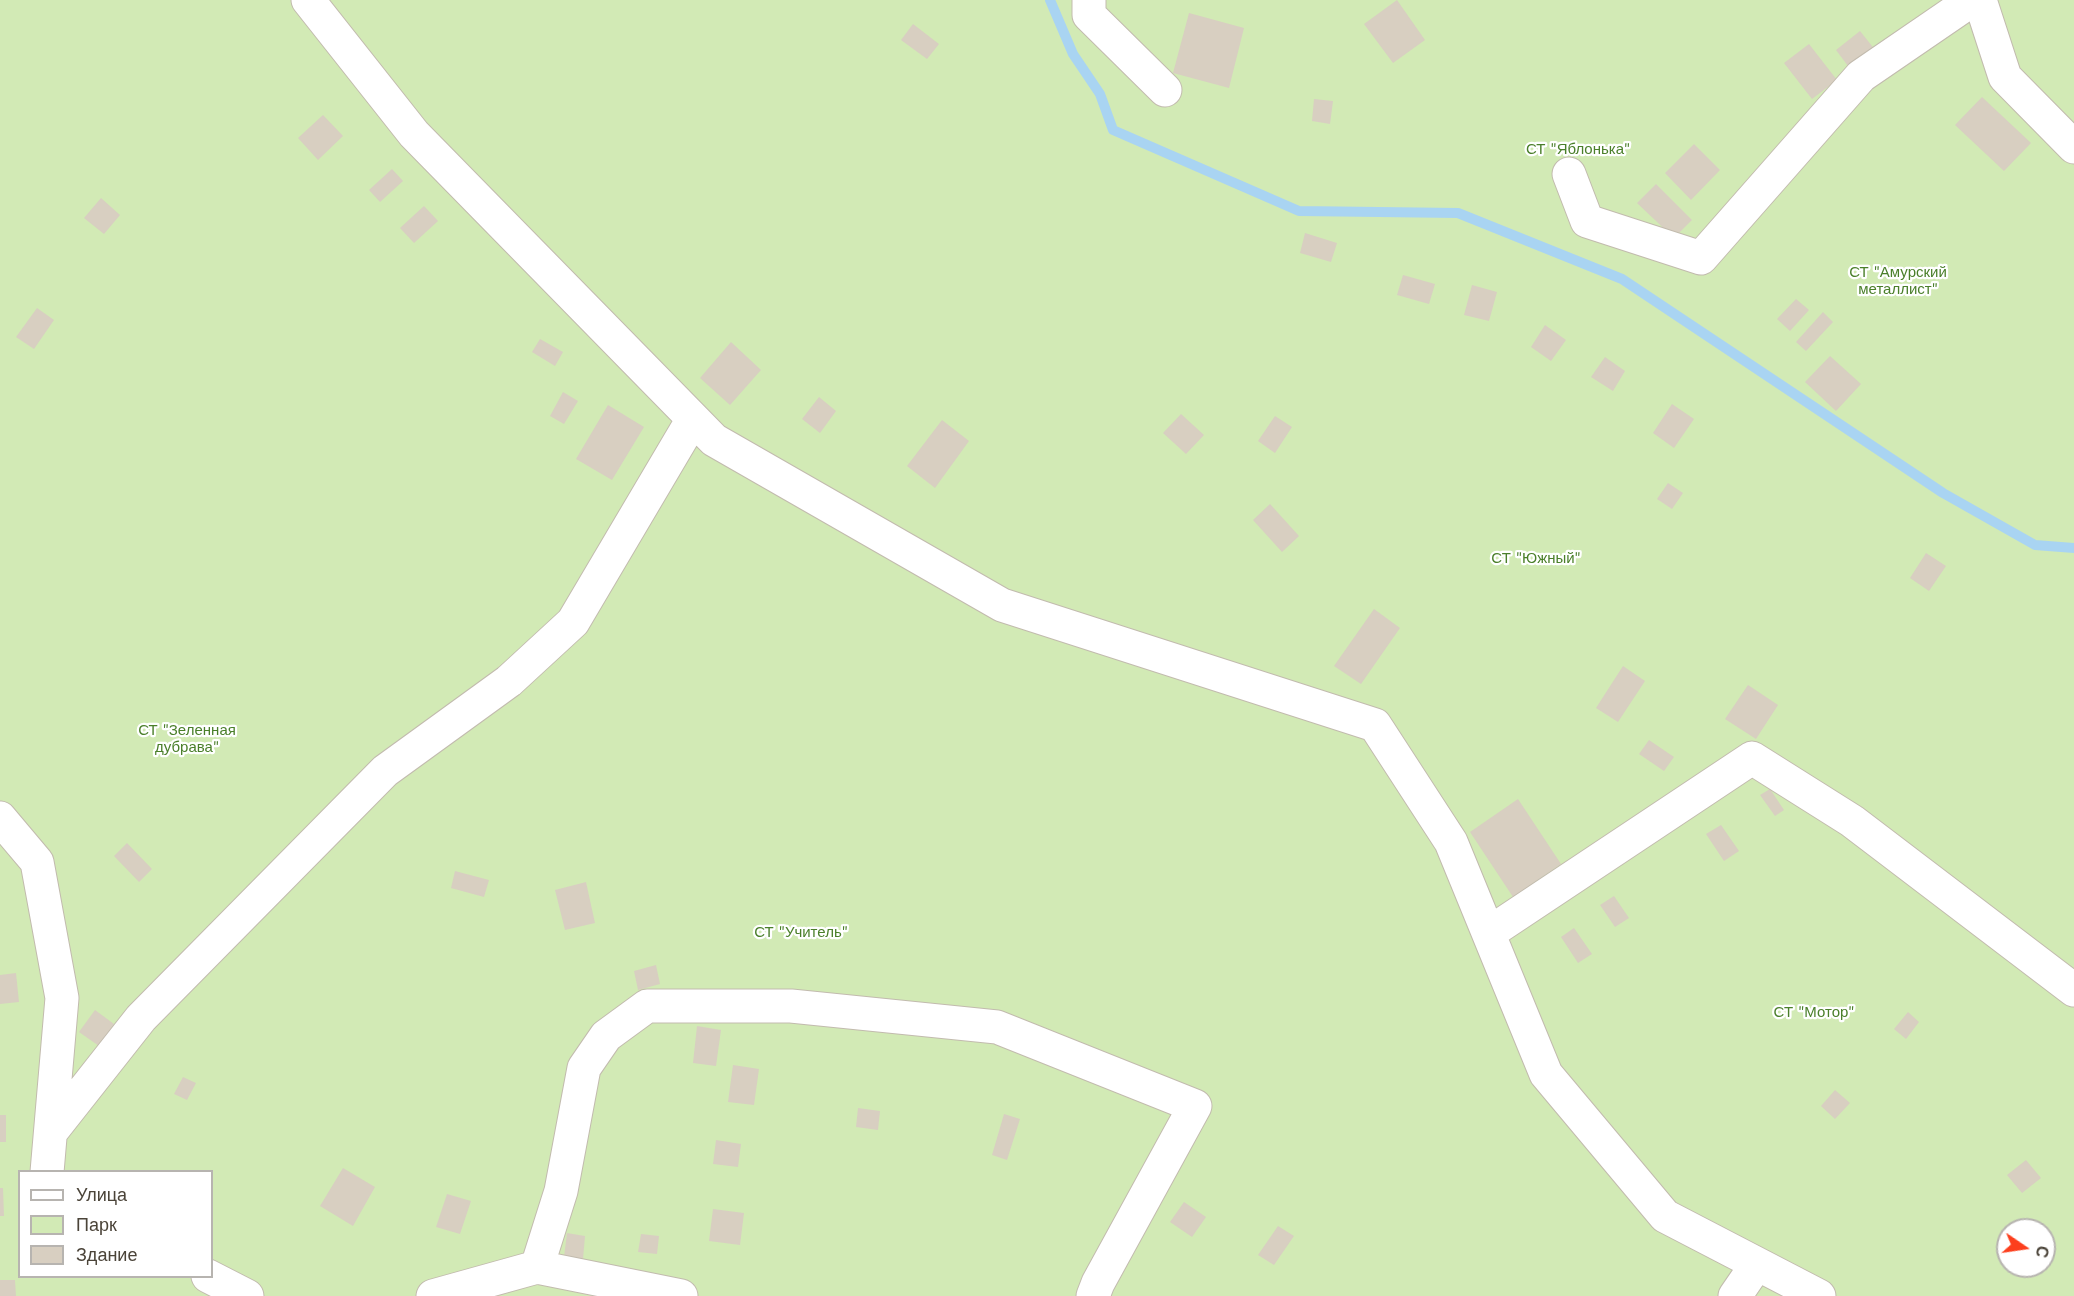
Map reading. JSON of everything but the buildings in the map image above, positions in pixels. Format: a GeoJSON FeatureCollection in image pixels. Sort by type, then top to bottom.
{"type":"FeatureCollection","features":[{"type":"Feature","properties":{"kind":"street"},"geometry":{"type":"LineString","coordinates":[[308,0],[414,134],[714,441],[1002,605],[1375,725],[1451,842],[1546,1074],[1665,1216],[1819,1296]]}},
{"type":"Feature","properties":{"kind":"street"},"geometry":{"type":"LineString","coordinates":[[1089,0],[1089,15],[1164,90]]}},
{"type":"Feature","properties":{"kind":"street"},"geometry":{"type":"LineString","coordinates":[[1569,174],[1587,221],[1701,258],[1861,76],[1972,0]]}},
{"type":"Feature","properties":{"kind":"street"},"geometry":{"type":"LineString","coordinates":[[1980,0],[2005,76],[2074,147]]}},
{"type":"Feature","properties":{"kind":"street"},"geometry":{"type":"LineString","coordinates":[[51,1132],[141,1018],[384,771],[509,681],[573,622],[693,419]]}},
{"type":"Feature","properties":{"kind":"street"},"geometry":{"type":"LineString","coordinates":[[1489,933],[1752,758],[1852,820],[2074,990]]}},
{"type":"Feature","properties":{"kind":"street"},"geometry":{"type":"LineString","coordinates":[[0,818],[37,862],[62,998],[47,1170]]}},
{"type":"Feature","properties":{"kind":"street"},"geometry":{"type":"LineString","coordinates":[[537,1267],[561,1191],[584,1068],[606,1036],[647,1006],[791,1006],[997,1027],[1195,1106],[1093,1296]]}},
{"type":"Feature","properties":{"kind":"street"},"geometry":{"type":"LineString","coordinates":[[1735,1296],[1757,1264]]}},
{"type":"Feature","properties":{"kind":"street"},"geometry":{"type":"LineString","coordinates":[[433,1296],[537,1267],[681,1296]]}},
{"type":"Feature","properties":{"kind":"street"},"geometry":{"type":"LineString","coordinates":[[212,1278],[247,1296]]}},
{"type":"Feature","properties":{"kind":"green space"},"geometry":{"type":"Polygon","coordinates":[[[0,0],[2074,0],[2074,1296],[0,1296],[0,0]]]}},
{"type":"Feature","properties":{"kind":"waterway"},"geometry":{"type":"LineString","coordinates":[[1050,0],[1073,54],[1100,94],[1113,130],[1299,211],[1458,213],[1622,279],[1943,493],[2035,545],[2074,548]]}},
{"type":"Feature","properties":{"kind":"park label","name":"СТ \"Яблонька\""},"geometry":{"type":"Point","coordinates":[1578,150]}},
{"type":"Feature","properties":{"kind":"park label","name":"СТ \"Амурский металлист\""},"geometry":{"type":"Point","coordinates":[1898,282]}},
{"type":"Feature","properties":{"kind":"park label","name":"СТ \"Южный\""},"geometry":{"type":"Point","coordinates":[1536,559]}},
{"type":"Feature","properties":{"kind":"park label","name":"СТ \"Зеленная дубрава\""},"geometry":{"type":"Point","coordinates":[187,740]}},
{"type":"Feature","properties":{"kind":"park label","name":"СТ \"Учитель\""},"geometry":{"type":"Point","coordinates":[801,933]}},
{"type":"Feature","properties":{"kind":"park label","name":"СТ \"Мотор\""},"geometry":{"type":"Point","coordinates":[1814,1013]}}]}
